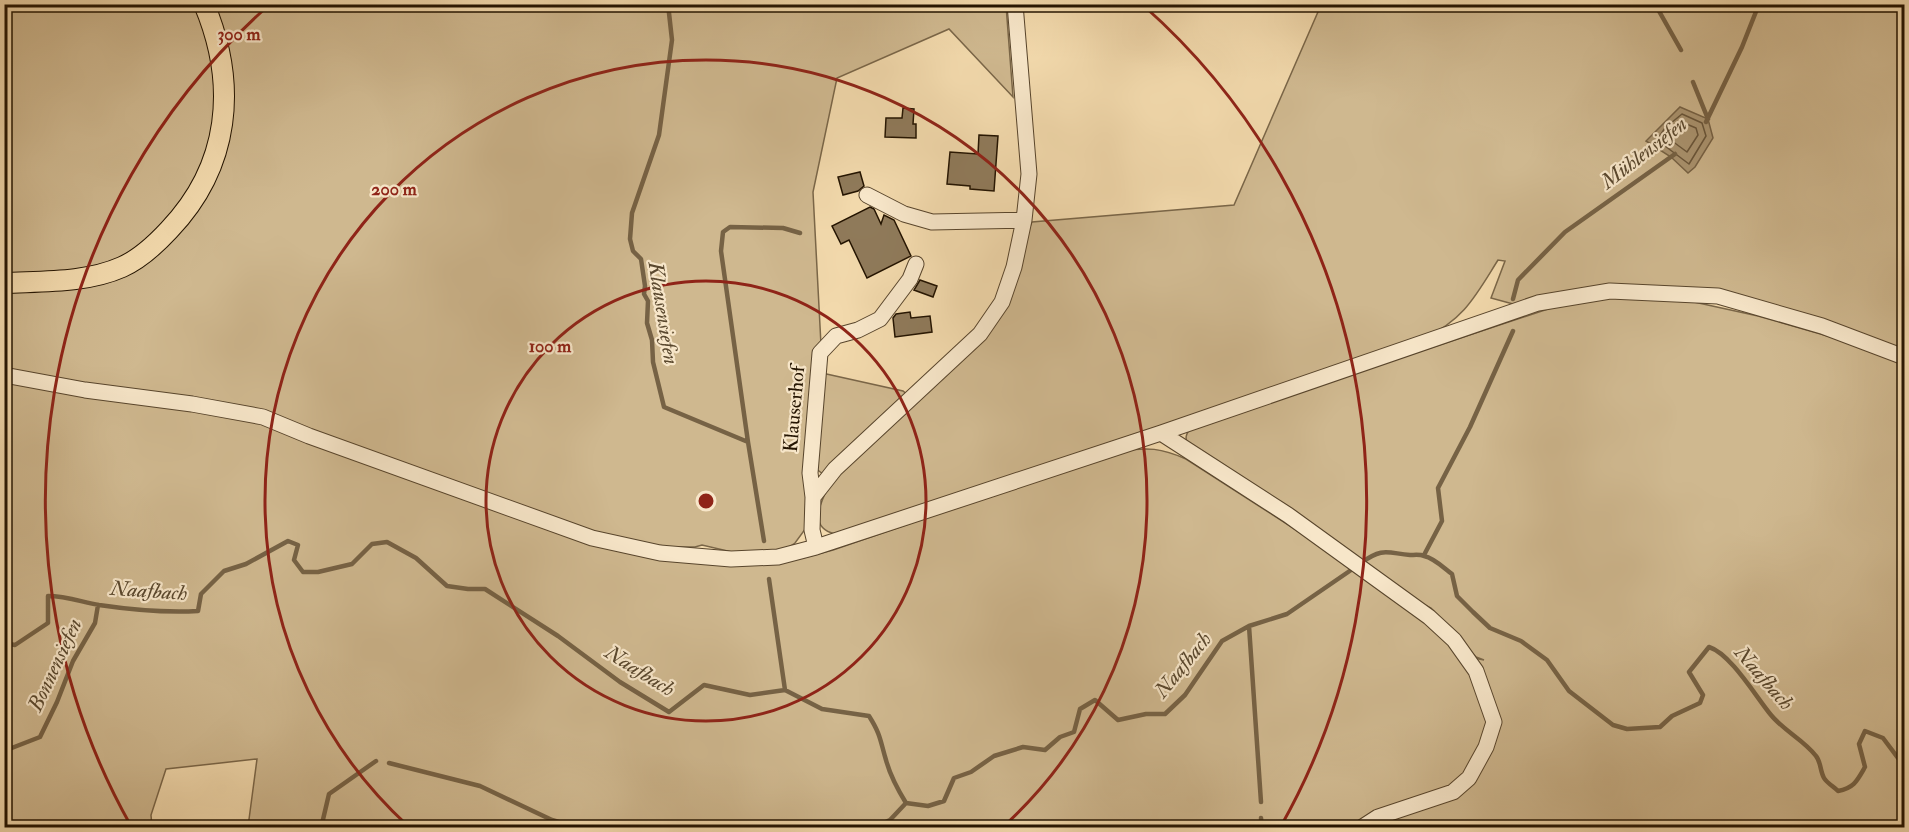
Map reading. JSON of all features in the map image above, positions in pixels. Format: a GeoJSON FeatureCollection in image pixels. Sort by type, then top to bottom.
{"type":"FeatureCollection","features":[{"type":"Feature","properties":{"kind":"main road"},"geometry":{"type":"LineString","coordinates":[[4,283],[68,279],[101,274],[124,266],[162,237],[202,188],[219,145],[225,97],[216,40],[204,4]]}},
{"type":"Feature","properties":{"kind":"street"},"geometry":{"type":"LineString","coordinates":[[813,497],[835,469],[980,334],[1002,302],[1014,267],[1024,220],[1029,174],[1015,4]]}},
{"type":"Feature","properties":{"kind":"street"},"geometry":{"type":"LineString","coordinates":[[867,195],[904,214],[932,222],[1024,220]]}},
{"type":"Feature","properties":{"kind":"street","name":"Klauserhof"},"geometry":{"type":"LineString","coordinates":[[816,547],[812,530],[813,497],[810,473],[820,352],[836,336],[858,330],[880,319],[910,279],[916,264]]}},
{"type":"Feature","properties":{"kind":"street"},"geometry":{"type":"LineString","coordinates":[[4,375],[85,390],[192,404],[263,417],[309,436],[592,537],[660,553],[731,559],[778,557],[816,547],[1161,433],[1538,303],[1610,291],[1718,296],[1822,326],[1905,357]]}},
{"type":"Feature","properties":{"kind":"street"},"geometry":{"type":"LineString","coordinates":[[1161,433],[1288,515],[1429,617],[1454,640],[1476,671],[1494,722],[1486,747],[1469,778],[1453,792],[1378,817],[1361,828]]}},
{"type":"Feature","properties":{"kind":"shaded area"},"geometry":{"type":"Polygon","coordinates":[[[5,5],[1006,5],[1013,97],[949,29],[837,78],[813,192],[821,345],[806,528],[795,543],[783,551],[736,553],[702,545],[651,547],[803,558],[833,550],[1121,451],[1147,449],[1186,459],[1338,557],[1188,447],[1186,436],[1192,427],[1557,306],[1601,297],[1685,300],[1758,316],[1876,350],[1904,364],[1904,827],[248,827],[257,759],[166,769],[151,815],[152,827],[5,828],[5,5]],[[1381,583],[1474,658],[1484,660],[1476,657],[1431,608],[1381,583]]]}},
{"type":"Feature","properties":{"kind":"shaded area"},"geometry":{"type":"Polygon","coordinates":[[[1321,5],[1904,5],[1904,352],[1890,344],[1858,334],[1700,292],[1513,304],[1491,298],[1505,261],[1498,260],[1459,315],[1438,331],[1424,338],[835,534],[826,530],[821,525],[819,512],[830,483],[980,340],[1032,222],[1234,205],[1321,5]]]}},
{"type":"Feature","properties":{"kind":"shaded area"},"geometry":{"type":"Polygon","coordinates":[[[822,373],[903,391],[909,396],[823,474],[815,468],[822,373]]]}},
{"type":"Feature","properties":{"kind":"water"},"geometry":{"type":"Polygon","coordinates":[[[1680,107],[1708,119],[1713,138],[1695,167],[1688,173],[1671,157],[1646,141],[1680,107]]]}},
{"type":"Feature","properties":{"kind":"building"},"geometry":{"type":"Polygon","coordinates":[[[903,108],[914,109],[913,124],[916,124],[916,138],[885,137],[886,118],[902,118],[903,108]]]}},
{"type":"Feature","properties":{"kind":"building"},"geometry":{"type":"Polygon","coordinates":[[[979,135],[998,136],[994,191],[947,184],[950,152],[978,154],[979,135]]]}},
{"type":"Feature","properties":{"kind":"building"},"geometry":{"type":"Polygon","coordinates":[[[860,172],[864,186],[858,191],[843,195],[838,177],[860,172]]]}},
{"type":"Feature","properties":{"kind":"building"},"geometry":{"type":"Polygon","coordinates":[[[870,207],[874,209],[881,224],[884,215],[894,220],[911,256],[867,278],[849,240],[841,244],[832,226],[870,207]]]}},
{"type":"Feature","properties":{"kind":"building"},"geometry":{"type":"Polygon","coordinates":[[[920,280],[937,286],[933,297],[914,290],[920,280]]]}},
{"type":"Feature","properties":{"kind":"building"},"geometry":{"type":"Polygon","coordinates":[[[910,312],[911,318],[930,316],[932,332],[895,337],[893,318],[896,314],[910,312]]]}},
{"type":"Feature","properties":{"kind":"waterway","name":"Klausensiefen"},"geometry":{"type":"LineString","coordinates":[[668,4],[672,40],[659,135],[632,213],[630,239],[633,251],[641,259],[644,294],[648,301],[647,323],[652,340],[653,362],[664,407],[748,442],[764,541]]}},
{"type":"Feature","properties":{"kind":"waterway"},"geometry":{"type":"LineString","coordinates":[[1655,4],[1681,50]]}},
{"type":"Feature","properties":{"kind":"waterway","name":"Mühlensiefen"},"geometry":{"type":"LineString","coordinates":[[1706,122],[1742,47],[1759,4]]}},
{"type":"Feature","properties":{"kind":"waterway"},"geometry":{"type":"LineString","coordinates":[[1693,82],[1708,119]]}},
{"type":"Feature","properties":{"kind":"waterway","name":"Mühlensiefen"},"geometry":{"type":"LineString","coordinates":[[1513,299],[1518,280],[1565,232],[1675,154]]}},
{"type":"Feature","properties":{"kind":"waterway"},"geometry":{"type":"LineString","coordinates":[[748,442],[721,251],[723,232],[730,227],[783,228],[800,233]]}},
{"type":"Feature","properties":{"kind":"waterway","name":"Mühlensiefen"},"geometry":{"type":"LineString","coordinates":[[1424,555],[1442,521],[1438,488],[1470,427],[1513,331]]}},
{"type":"Feature","properties":{"kind":"waterway","name":"Naafbach"},"geometry":{"type":"LineString","coordinates":[[4,643],[15,645],[48,623],[48,596],[136,610],[198,611],[201,594],[224,571],[246,564],[288,541],[298,545],[294,560],[303,572],[318,572],[352,564],[372,544],[387,542],[416,558],[447,586],[485,589],[558,636],[620,682],[669,712],[704,685],[750,695],[785,690],[822,709],[869,716],[878,733],[892,777],[906,803],[928,806],[944,801],[954,778],[971,772],[994,756],[1023,747],[1045,750],[1060,737],[1074,732],[1080,709],[1095,700],[1118,720],[1146,714],[1165,714],[1185,695],[1222,641],[1249,626],[1287,614],[1354,568]]}},
{"type":"Feature","properties":{"kind":"waterway","name":"Naafbach"},"geometry":{"type":"LineString","coordinates":[[1361,563],[1385,552],[1421,555],[1435,561],[1452,574],[1457,596],[1490,628],[1521,641],[1547,660],[1569,691],[1613,725],[1627,729],[1660,727],[1672,716],[1700,703],[1703,695],[1689,672],[1709,647],[1726,658],[1776,721],[1811,750],[1818,758],[1824,778],[1838,791],[1854,783],[1865,767],[1859,744],[1865,731],[1883,738],[1904,766]]}},
{"type":"Feature","properties":{"kind":"waterway","name":"Klausensiefen"},"geometry":{"type":"LineString","coordinates":[[769,579],[785,690]]}},
{"type":"Feature","properties":{"kind":"waterway","name":"Bonnensiefen"},"geometry":{"type":"LineString","coordinates":[[4,751],[40,737],[73,661],[95,623],[98,605]]}},
{"type":"Feature","properties":{"kind":"waterway"},"geometry":{"type":"LineString","coordinates":[[1249,626],[1261,802]]}},
{"type":"Feature","properties":{"kind":"waterway"},"geometry":{"type":"LineString","coordinates":[[321,828],[329,794],[376,761]]}},
{"type":"Feature","properties":{"kind":"waterway"},"geometry":{"type":"LineString","coordinates":[[389,763],[480,786],[552,820],[579,828]]}},
{"type":"Feature","properties":{"kind":"waterway"},"geometry":{"type":"LineString","coordinates":[[873,828],[890,820],[906,803]]}},
{"type":"Feature","properties":{"kind":"waterway"},"geometry":{"type":"LineString","coordinates":[[1261,818],[1262,828]]}}]}
